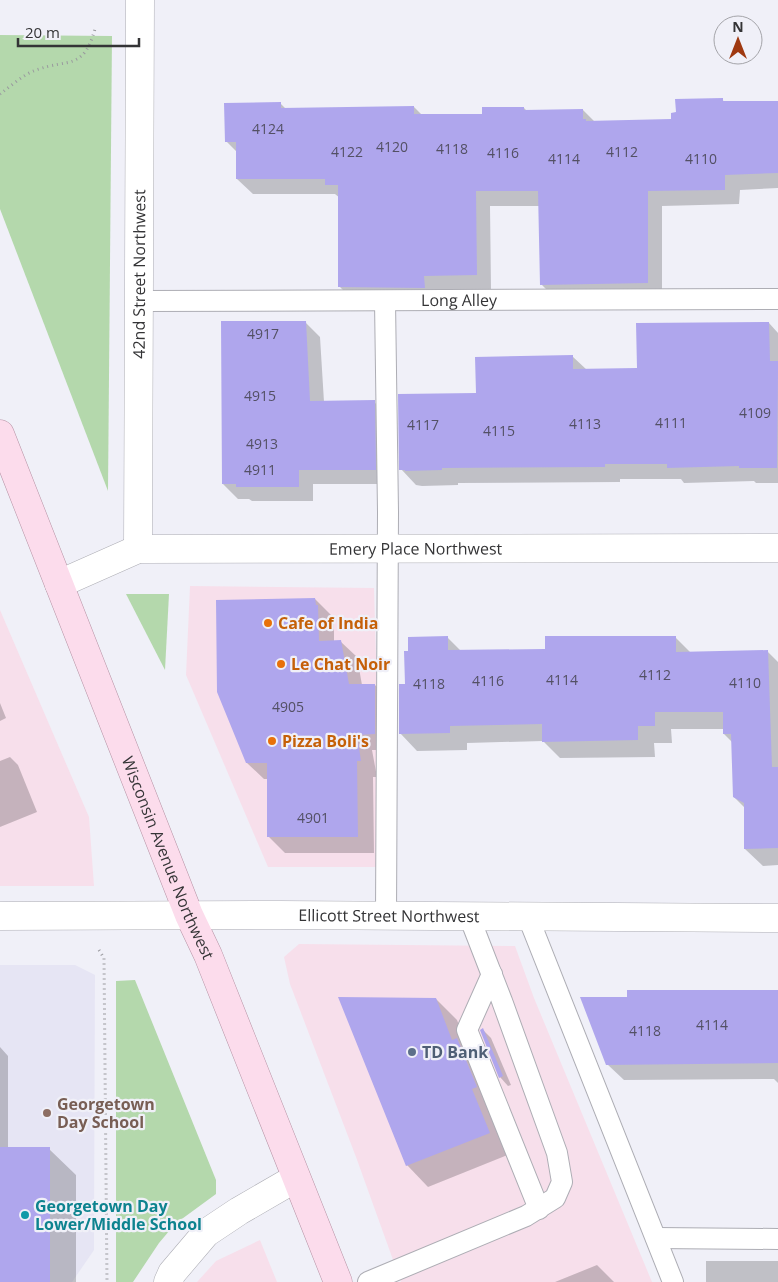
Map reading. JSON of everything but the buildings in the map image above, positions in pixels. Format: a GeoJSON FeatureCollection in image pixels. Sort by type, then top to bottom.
{"type":"FeatureCollection","features":[{"type":"Feature","properties":{"kind":"main road","name":"Wisconsin Avenue Northwest"},"geometry":{"type":"LineString","coordinates":[[0,434],[189,915],[208,955],[338,1282]]}},
{"type":"Feature","properties":{"kind":"street","name":"42nd Street Northwest"},"geometry":{"type":"LineString","coordinates":[[138,549],[140,0]]}},
{"type":"Feature","properties":{"kind":"street","name":"Emery Place Northwest"},"geometry":{"type":"LineString","coordinates":[[59,584],[138,549],[778,548]]}},
{"type":"Feature","properties":{"kind":"street","name":"Ellicott Street Northwest"},"geometry":{"type":"LineString","coordinates":[[0,916],[386,915],[778,918]]}},
{"type":"Feature","properties":{"kind":"street"},"geometry":{"type":"LineString","coordinates":[[168,1282],[172,1273],[206,1232],[296,1178]]}},
{"type":"Feature","properties":{"kind":"lane","name":"Long Alley"},"geometry":{"type":"LineString","coordinates":[[139,301],[778,299]]}},
{"type":"Feature","properties":{"kind":"lane"},"geometry":{"type":"LineString","coordinates":[[385,301],[388,548],[386,915]]}},
{"type":"Feature","properties":{"kind":"lane"},"geometry":{"type":"LineString","coordinates":[[368,1282],[526,1216],[555,1198],[562,1182],[557,1153],[469,916]]}},
{"type":"Feature","properties":{"kind":"lane"},"geometry":{"type":"LineString","coordinates":[[528,917],[673,1282]]}},
{"type":"Feature","properties":{"kind":"lane"},"geometry":{"type":"LineString","coordinates":[[492,974],[467,1030],[539,1209]]}},
{"type":"Feature","properties":{"kind":"lane"},"geometry":{"type":"LineString","coordinates":[[656,1238],[778,1239]]}},
{"type":"Feature","properties":{"kind":"path"},"geometry":{"type":"LineString","coordinates":[[0,94],[35,70],[67,64],[83,55],[92,41],[95,29]]}},
{"type":"Feature","properties":{"kind":"path"},"geometry":{"type":"LineString","coordinates":[[96,946],[104,958],[107,1282]]}},
{"type":"Feature","properties":{"kind":"shaded area"},"geometry":{"type":"Polygon","coordinates":[[[190,586],[374,588],[382,867],[268,867],[186,675],[190,586]]]}},
{"type":"Feature","properties":{"kind":"shaded area"},"geometry":{"type":"Polygon","coordinates":[[[0,610],[89,817],[94,886],[0,886],[0,610]]]}},
{"type":"Feature","properties":{"kind":"shaded area"},"geometry":{"type":"Polygon","coordinates":[[[299,944],[515,946],[534,998],[652,1282],[401,1282],[290,984],[284,957],[299,944]]]}},
{"type":"Feature","properties":{"kind":"shaded area","name":"Georgetown Day School"},"geometry":{"type":"Polygon","coordinates":[[[0,965],[75,965],[95,975],[94,1250],[72,1282],[0,1282],[0,965]]]}},
{"type":"Feature","properties":{"kind":"shaded area"},"geometry":{"type":"Polygon","coordinates":[[[260,1240],[277,1282],[197,1282],[216,1261],[260,1240]]]}},
{"type":"Feature","properties":{"kind":"green space"},"geometry":{"type":"Polygon","coordinates":[[[0,35],[112,36],[108,491],[0,209],[0,35]]]}},
{"type":"Feature","properties":{"kind":"green space"},"geometry":{"type":"Polygon","coordinates":[[[126,594],[169,594],[165,670],[126,594]]]}},
{"type":"Feature","properties":{"kind":"green space"},"geometry":{"type":"Polygon","coordinates":[[[135,980],[216,1180],[216,1194],[175,1224],[159,1243],[133,1282],[116,1282],[116,981],[135,980]]]}},
{"type":"Feature","properties":{"kind":"place","name":"Cafe of India"},"geometry":{"type":"Point","coordinates":[268,623]}},
{"type":"Feature","properties":{"kind":"place","name":"Le Chat Noir"},"geometry":{"type":"Point","coordinates":[281,664]}},
{"type":"Feature","properties":{"kind":"place","name":"Pizza Boli's"},"geometry":{"type":"Point","coordinates":[272,741]}},
{"type":"Feature","properties":{"kind":"place","name":"TD Bank"},"geometry":{"type":"Point","coordinates":[412,1052]}},
{"type":"Feature","properties":{"kind":"place","name":"Georgetown Day School"},"geometry":{"type":"Point","coordinates":[47,1113]}},
{"type":"Feature","properties":{"kind":"place","name":"Georgetown Day Lower/Middle School"},"geometry":{"type":"Point","coordinates":[25,1215]}}]}
